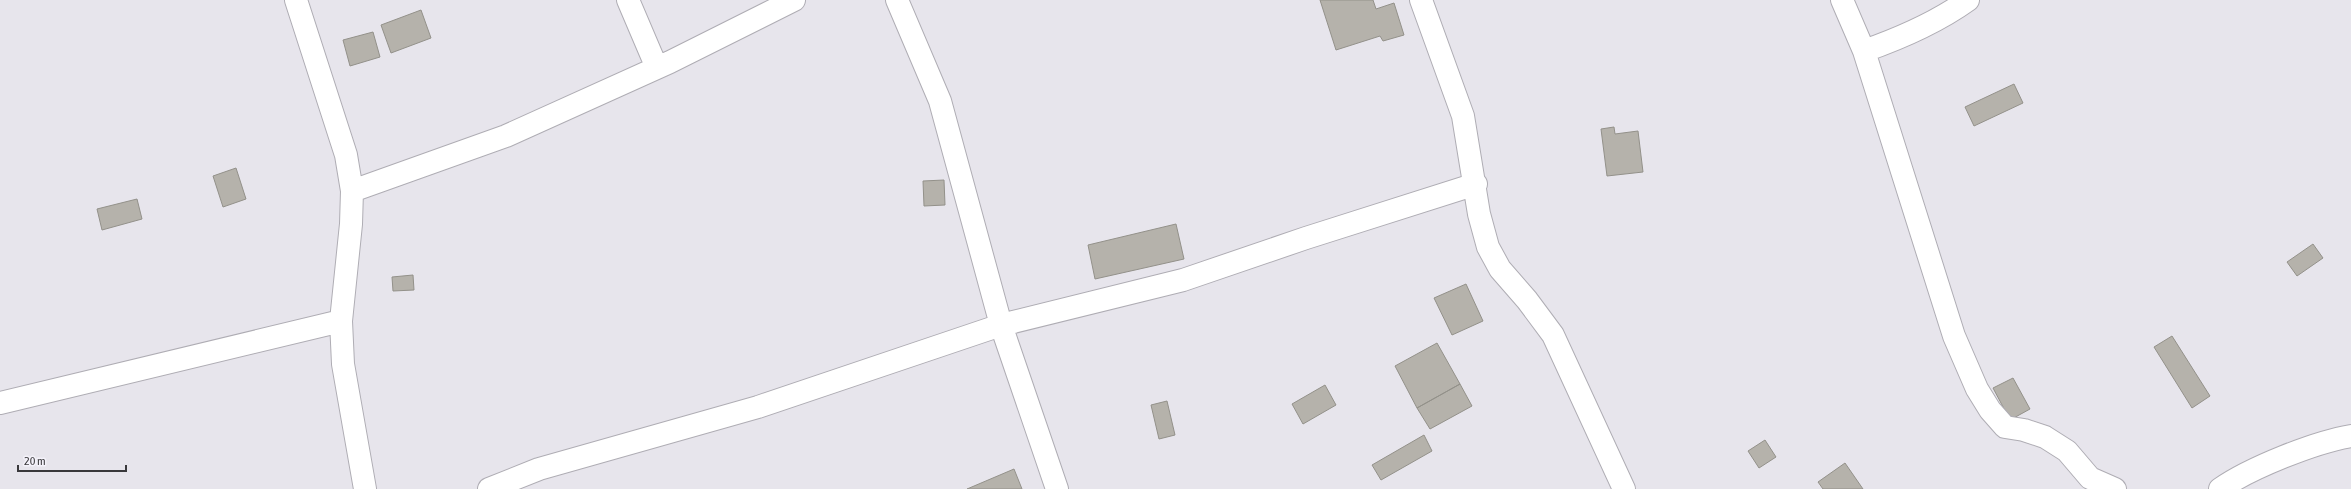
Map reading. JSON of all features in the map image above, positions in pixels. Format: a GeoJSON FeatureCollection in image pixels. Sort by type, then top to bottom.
{"type":"FeatureCollection","features":[{"type":"Feature","properties":{"kind":"street"},"geometry":{"type":"LineString","coordinates":[[296,0],[346,155],[352,191],[351,224],[341,321],[343,364],[365,489]]}},
{"type":"Feature","properties":{"kind":"street"},"geometry":{"type":"LineString","coordinates":[[628,0],[657,68]]}},
{"type":"Feature","properties":{"kind":"street"},"geometry":{"type":"LineString","coordinates":[[352,191],[506,136],[657,68],[737,30],[794,0]]}},
{"type":"Feature","properties":{"kind":"street"},"geometry":{"type":"LineString","coordinates":[[897,0],[940,100],[1001,325],[1057,489]]}},
{"type":"Feature","properties":{"kind":"street"},"geometry":{"type":"LineString","coordinates":[[1421,0],[1463,116],[1476,184],[1479,214],[1488,247],[1500,268],[1553,334],[1624,489]]}},
{"type":"Feature","properties":{"kind":"street"},"geometry":{"type":"LineString","coordinates":[[1842,0],[1864,51],[1954,336],[1977,389],[1990,410],[2005,427],[2024,430],[2045,437],[2067,451],[2090,478],[2115,489]]}},
{"type":"Feature","properties":{"kind":"street"},"geometry":{"type":"LineString","coordinates":[[1864,51],[1906,36],[1949,14],[1968,0]]}},
{"type":"Feature","properties":{"kind":"street"},"geometry":{"type":"LineString","coordinates":[[489,489],[539,469],[758,407],[1001,325],[1183,280],[1306,238],[1476,184]]}},
{"type":"Feature","properties":{"kind":"street"},"geometry":{"type":"LineString","coordinates":[[0,403],[341,321]]}},
{"type":"Feature","properties":{"kind":"street"},"geometry":{"type":"LineString","coordinates":[[2220,489],[2264,465],[2336,439],[2351,436]]}},
{"type":"Feature","properties":{"kind":"building"},"geometry":{"type":"Polygon","coordinates":[[[1320,0],[1373,0],[1376,9],[1394,3],[1404,35],[1383,41],[1380,36],[1336,50],[1320,0]]]}},
{"type":"Feature","properties":{"kind":"building"},"geometry":{"type":"Polygon","coordinates":[[[421,10],[431,38],[391,53],[381,25],[421,10]]]}},
{"type":"Feature","properties":{"kind":"building"},"geometry":{"type":"Polygon","coordinates":[[[373,32],[380,57],[350,66],[343,40],[373,32]]]}},
{"type":"Feature","properties":{"kind":"building"},"geometry":{"type":"Polygon","coordinates":[[[2014,84],[2023,103],[1974,126],[1965,107],[2014,84]]]}},
{"type":"Feature","properties":{"kind":"building"},"geometry":{"type":"Polygon","coordinates":[[[1614,127],[1615,134],[1638,131],[1643,172],[1607,176],[1601,129],[1614,127]]]}},
{"type":"Feature","properties":{"kind":"building"},"geometry":{"type":"Polygon","coordinates":[[[236,168],[246,199],[223,207],[213,176],[236,168]]]}},
{"type":"Feature","properties":{"kind":"building"},"geometry":{"type":"Polygon","coordinates":[[[944,180],[945,205],[924,206],[923,181],[944,180]]]}},
{"type":"Feature","properties":{"kind":"building"},"geometry":{"type":"Polygon","coordinates":[[[137,199],[142,219],[102,230],[97,209],[137,199]]]}},
{"type":"Feature","properties":{"kind":"building"},"geometry":{"type":"Polygon","coordinates":[[[1176,224],[1184,259],[1095,279],[1088,245],[1176,224]]]}},
{"type":"Feature","properties":{"kind":"building"},"geometry":{"type":"Polygon","coordinates":[[[2313,244],[2323,258],[2297,276],[2287,262],[2313,244]]]}},
{"type":"Feature","properties":{"kind":"building"},"geometry":{"type":"Polygon","coordinates":[[[413,275],[414,290],[393,291],[392,277],[413,275]]]}},
{"type":"Feature","properties":{"kind":"building"},"geometry":{"type":"Polygon","coordinates":[[[1466,284],[1483,321],[1452,335],[1434,298],[1466,284]]]}},
{"type":"Feature","properties":{"kind":"building"},"geometry":{"type":"Polygon","coordinates":[[[2172,336],[2210,396],[2192,408],[2154,347],[2172,336]]]}},
{"type":"Feature","properties":{"kind":"building"},"geometry":{"type":"Polygon","coordinates":[[[1437,343],[1460,384],[1417,408],[1395,366],[1437,343]]]}},
{"type":"Feature","properties":{"kind":"building"},"geometry":{"type":"Polygon","coordinates":[[[2013,378],[2030,409],[2010,420],[1993,388],[2013,378]]]}},
{"type":"Feature","properties":{"kind":"building"},"geometry":{"type":"Polygon","coordinates":[[[1460,384],[1472,406],[1430,429],[1417,408],[1460,384]]]}},
{"type":"Feature","properties":{"kind":"building"},"geometry":{"type":"Polygon","coordinates":[[[1325,385],[1336,405],[1303,424],[1292,404],[1325,385]]]}},
{"type":"Feature","properties":{"kind":"building"},"geometry":{"type":"Polygon","coordinates":[[[1167,401],[1175,435],[1159,439],[1151,405],[1167,401]]]}},
{"type":"Feature","properties":{"kind":"building"},"geometry":{"type":"Polygon","coordinates":[[[1424,435],[1432,451],[1381,480],[1372,465],[1424,435]]]}},
{"type":"Feature","properties":{"kind":"building"},"geometry":{"type":"Polygon","coordinates":[[[1765,440],[1776,457],[1759,468],[1748,451],[1765,440]]]}},
{"type":"Feature","properties":{"kind":"building"},"geometry":{"type":"Polygon","coordinates":[[[1845,463],[1863,489],[1823,489],[1818,482],[1845,463]]]}},
{"type":"Feature","properties":{"kind":"building"},"geometry":{"type":"Polygon","coordinates":[[[1014,469],[1022,489],[967,489],[1014,469]]]}}]}
